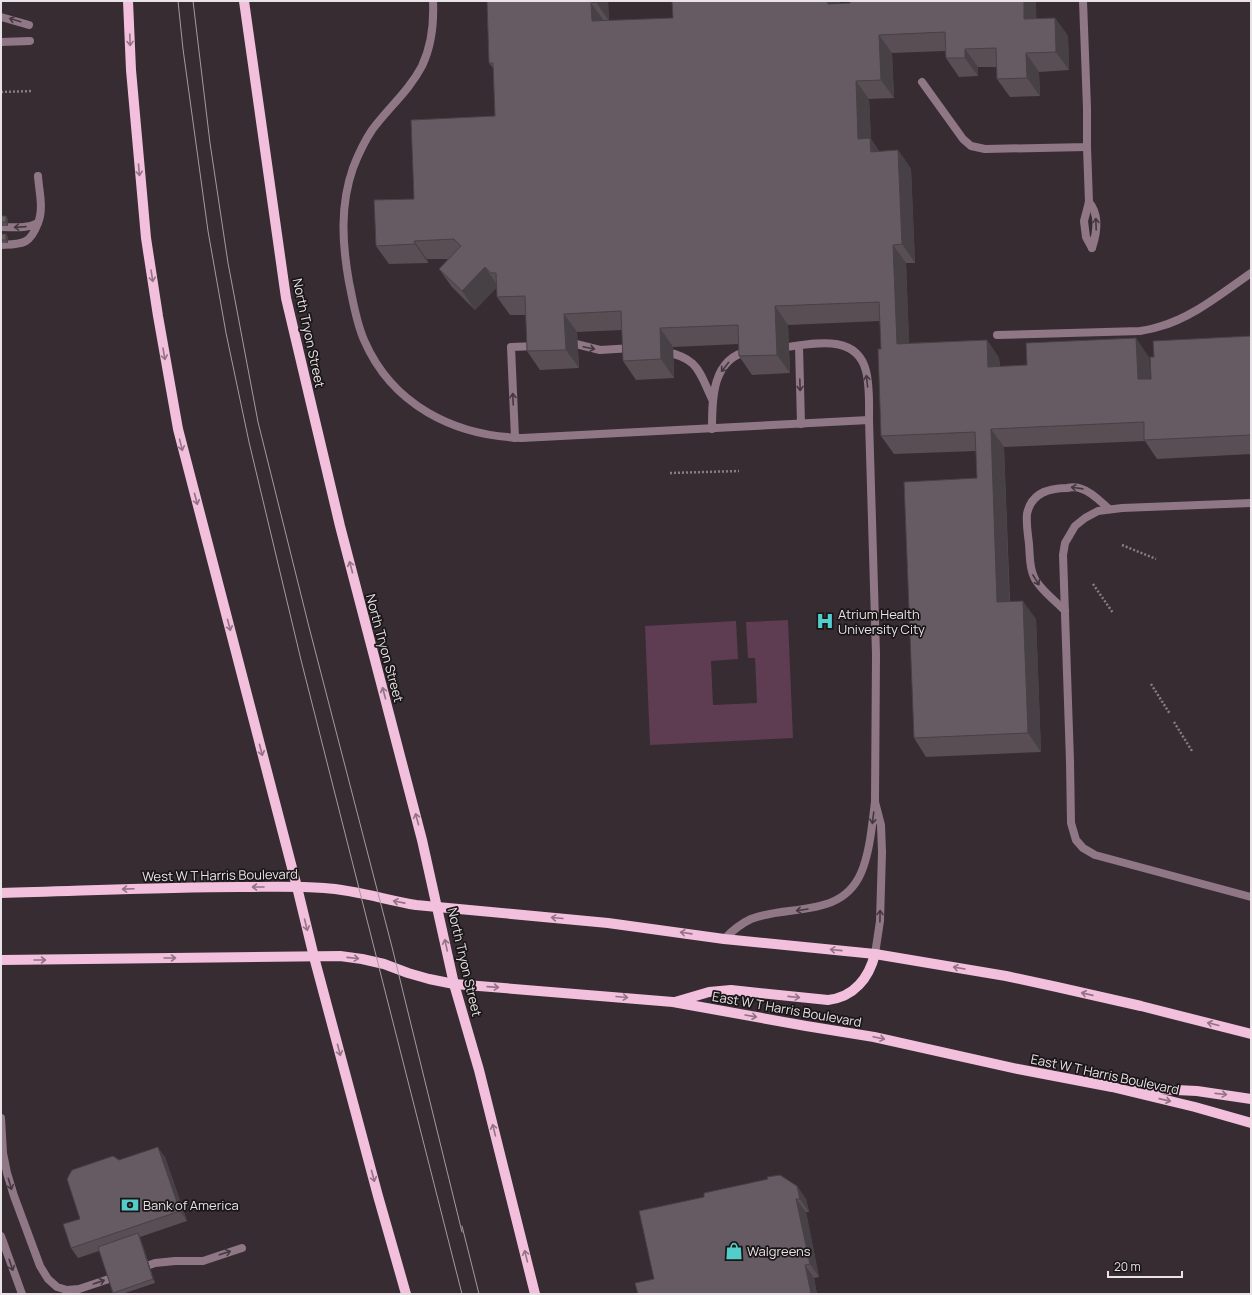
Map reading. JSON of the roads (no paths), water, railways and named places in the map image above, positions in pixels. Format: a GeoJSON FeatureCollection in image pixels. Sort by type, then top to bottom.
{"type":"FeatureCollection","features":[{"type":"Feature","properties":{"kind":"main road"},"geometry":{"type":"LineString","coordinates":[[128,1],[131,70],[146,238],[178,429],[314,957],[378,1196],[406,1294]]}},
{"type":"Feature","properties":{"kind":"main road","name":"North Tryon Street"},"geometry":{"type":"LineString","coordinates":[[244,1],[286,298],[340,526],[421,833],[454,984],[479,1070],[535,1294]]}},
{"type":"Feature","properties":{"kind":"main road","name":"West W T Harris Boulevard"},"geometry":{"type":"LineString","coordinates":[[1,893],[195,887],[297,887],[349,890],[396,902],[438,907]]}},
{"type":"Feature","properties":{"kind":"main road"},"geometry":{"type":"LineString","coordinates":[[438,907],[608,923],[724,939],[875,954],[1014,978],[1141,1006],[1251,1034]]}},
{"type":"Feature","properties":{"kind":"main road"},"geometry":{"type":"LineString","coordinates":[[673,1002],[709,992],[731,990],[828,1000],[835,999],[847,995],[858,986],[870,971],[875,954]]}},
{"type":"Feature","properties":{"kind":"main road","name":"East W T Harris Boulevard"},"geometry":{"type":"LineString","coordinates":[[314,957],[340,956],[362,958],[429,979],[454,984],[673,1002],[874,1037],[1018,1069],[1112,1087],[1251,1122]]}},
{"type":"Feature","properties":{"kind":"main road"},"geometry":{"type":"LineString","coordinates":[[1,960],[314,957]]}},
{"type":"Feature","properties":{"kind":"main road"},"geometry":{"type":"LineString","coordinates":[[1112,1087],[1197,1091],[1228,1094],[1251,1099]]}},
{"type":"Feature","properties":{"kind":"street"},"geometry":{"type":"LineString","coordinates":[[433,1],[433,31],[423,65],[404,94],[372,131],[363,146],[347,185],[344,204],[343,242],[347,270],[354,304],[364,340],[382,371],[405,397],[438,419],[455,426],[476,433],[515,438],[870,420]]}},
{"type":"Feature","properties":{"kind":"street"},"geometry":{"type":"LineString","coordinates":[[1083,1],[1087,108],[1086,147],[1090,202]]}},
{"type":"Feature","properties":{"kind":"street"},"geometry":{"type":"LineString","coordinates":[[1,17],[29,25]]}},
{"type":"Feature","properties":{"kind":"street"},"geometry":{"type":"LineString","coordinates":[[1,42],[30,42]]}},
{"type":"Feature","properties":{"kind":"street"},"geometry":{"type":"LineString","coordinates":[[922,82],[963,139],[971,146],[985,149],[1086,147]]}},
{"type":"Feature","properties":{"kind":"street"},"geometry":{"type":"LineString","coordinates":[[1,245],[24,243],[28,241],[35,232],[40,219],[41,205],[38,176]]}},
{"type":"Feature","properties":{"kind":"street"},"geometry":{"type":"LineString","coordinates":[[1,227],[23,227],[38,223]]}},
{"type":"Feature","properties":{"kind":"street"},"geometry":{"type":"LineString","coordinates":[[997,335],[1140,330],[1157,328],[1181,318],[1205,304],[1251,273]]}},
{"type":"Feature","properties":{"kind":"street"},"geometry":{"type":"LineString","coordinates":[[724,939],[734,929],[751,919],[768,914],[820,907],[844,895],[856,881],[863,867],[867,852],[875,802],[876,654],[870,420],[866,372],[863,362],[857,353],[849,347],[839,344],[828,343],[769,349]]}},
{"type":"Feature","properties":{"kind":"street"},"geometry":{"type":"LineString","coordinates":[[562,345],[576,344],[600,350],[641,348]]}},
{"type":"Feature","properties":{"kind":"street"},"geometry":{"type":"LineString","coordinates":[[515,438],[511,348],[547,346]]}},
{"type":"Feature","properties":{"kind":"street"},"geometry":{"type":"LineString","coordinates":[[799,346],[801,424]]}},
{"type":"Feature","properties":{"kind":"street"},"geometry":{"type":"LineString","coordinates":[[654,349],[680,355],[688,359],[696,366],[712,399]]}},
{"type":"Feature","properties":{"kind":"street"},"geometry":{"type":"LineString","coordinates":[[712,428],[712,399],[721,371],[737,354],[754,350]]}},
{"type":"Feature","properties":{"kind":"street"},"geometry":{"type":"LineString","coordinates":[[1065,610],[1039,585],[1031,570],[1027,525],[1027,514],[1030,506],[1044,491],[1053,488],[1074,487],[1083,489],[1109,509]]}},
{"type":"Feature","properties":{"kind":"street"},"geometry":{"type":"LineString","coordinates":[[1251,503],[1109,509],[1098,511],[1085,518],[1076,526],[1065,543],[1063,555],[1071,823],[1076,840],[1083,848],[1095,854],[1251,897]]}},
{"type":"Feature","properties":{"kind":"street"},"geometry":{"type":"LineString","coordinates":[[875,802],[881,825],[882,852],[880,921],[875,954]]}},
{"type":"Feature","properties":{"kind":"street"},"geometry":{"type":"LineString","coordinates":[[1,1118],[3,1153],[7,1173],[40,1266],[48,1279],[58,1287],[68,1290]]}},
{"type":"Feature","properties":{"kind":"street"},"geometry":{"type":"LineString","coordinates":[[1,1236],[22,1294]]}},
{"type":"Feature","properties":{"kind":"street"},"geometry":{"type":"LineString","coordinates":[[55,1294],[68,1290],[79,1289],[155,1263],[176,1260],[203,1261],[242,1248]]}},
{"type":"Feature","properties":{"kind":"tram line"},"geometry":{"type":"LineString","coordinates":[[178,1],[183,49],[208,231],[226,333],[249,442],[301,660],[462,1294]]}},
{"type":"Feature","properties":{"kind":"tram line"},"geometry":{"type":"LineString","coordinates":[[193,1],[210,143],[228,263],[258,422],[309,627],[392,947],[462,1232]]}},
{"type":"Feature","properties":{"kind":"tram line"},"geometry":{"type":"LineString","coordinates":[[462,1226],[479,1294]]}},
{"type":"Feature","properties":{"kind":"place","name":"Atrium Health University City"},"geometry":{"type":"Point","coordinates":[825,621]}},
{"type":"Feature","properties":{"kind":"place","name":"Bank of America"},"geometry":{"type":"Point","coordinates":[130,1205]}},
{"type":"Feature","properties":{"kind":"place","name":"Walgreens"},"geometry":{"type":"Point","coordinates":[734,1251]}}]}
